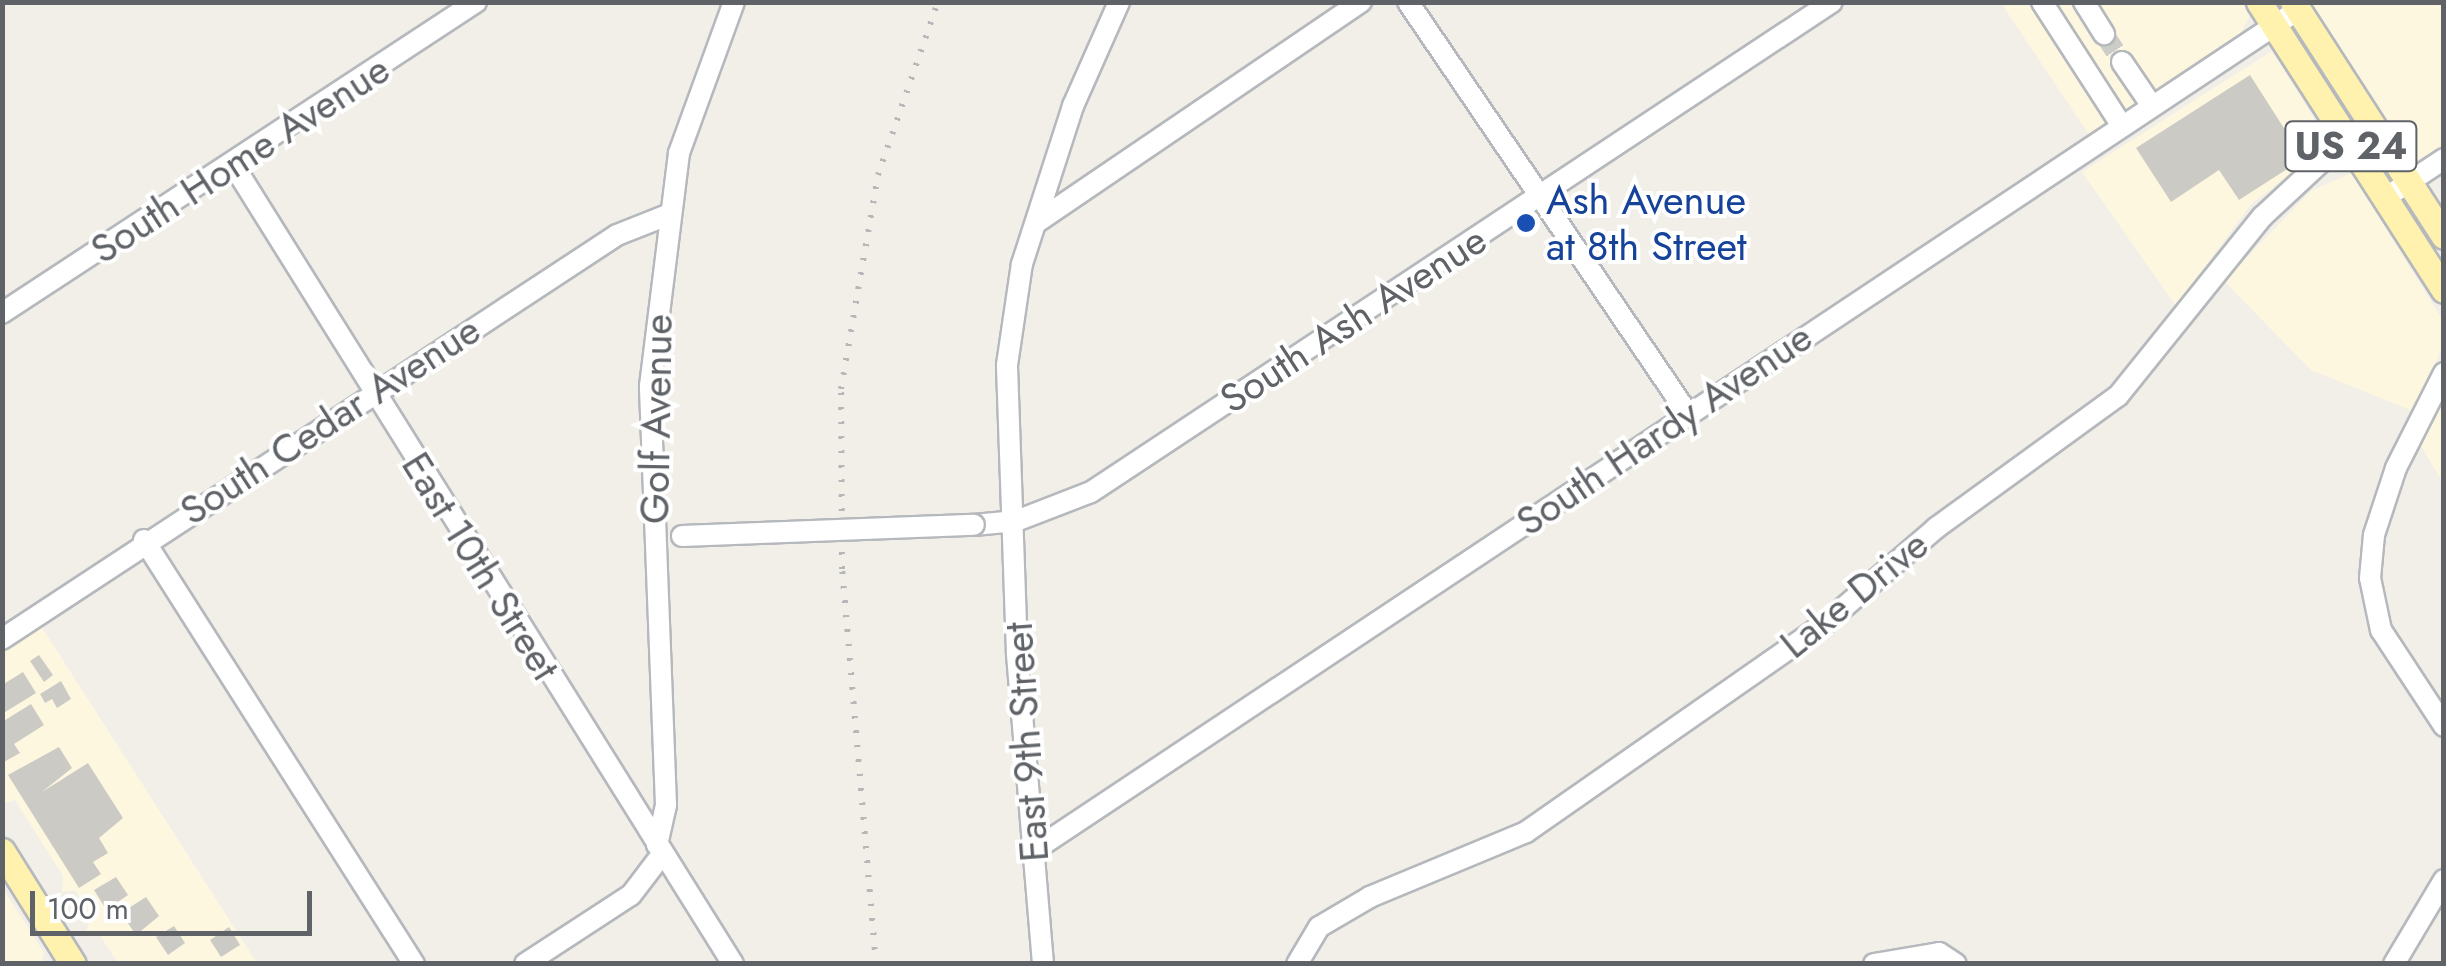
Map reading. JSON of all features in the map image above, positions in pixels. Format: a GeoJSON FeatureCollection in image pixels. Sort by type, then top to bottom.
{"type":"FeatureCollection","features":[{"type":"Feature","properties":{"kind":"main road","name":"US 24"},"geometry":{"type":"LineString","coordinates":[[2259,2],[2444,290]]}},
{"type":"Feature","properties":{"kind":"main road","name":"US 24"},"geometry":{"type":"LineString","coordinates":[[2296,6],[2444,236]]}},
{"type":"Feature","properties":{"kind":"main road"},"geometry":{"type":"LineString","coordinates":[[2323,102],[2347,86]]}},
{"type":"Feature","properties":{"kind":"main road"},"geometry":{"type":"LineString","coordinates":[[2,851],[73,963]]}},
{"type":"Feature","properties":{"kind":"street","name":"South Home Avenue"},"geometry":{"type":"LineString","coordinates":[[2,313],[234,166],[476,2]]}},
{"type":"Feature","properties":{"kind":"street","name":"Golf Avenue"},"geometry":{"type":"LineString","coordinates":[[660,849],[666,805],[650,386],[666,216],[698,91],[734,2]]}},
{"type":"Feature","properties":{"kind":"street"},"geometry":{"type":"LineString","coordinates":[[654,538],[974,526],[1016,521],[1006,457],[1006,365],[1037,222],[1073,106],[1119,2]]}},
{"type":"Feature","properties":{"kind":"street"},"geometry":{"type":"LineString","coordinates":[[1037,222],[1361,2]]}},
{"type":"Feature","properties":{"kind":"street"},"geometry":{"type":"LineString","coordinates":[[1408,2],[1687,413]]}},
{"type":"Feature","properties":{"kind":"street","name":"South Ash Avenue"},"geometry":{"type":"LineString","coordinates":[[1016,521],[1091,492],[1832,2]]}},
{"type":"Feature","properties":{"kind":"street"},"geometry":{"type":"LineString","coordinates":[[2042,2],[2122,126]]}},
{"type":"Feature","properties":{"kind":"street"},"geometry":{"type":"LineString","coordinates":[[2056,24],[2085,4],[2104,34]]}},
{"type":"Feature","properties":{"kind":"street","name":"South Hardy Avenue"},"geometry":{"type":"LineString","coordinates":[[1032,851],[2274,26],[2296,6]]}},
{"type":"Feature","properties":{"kind":"street"},"geometry":{"type":"LineString","coordinates":[[2122,62],[2152,106]]}},
{"type":"Feature","properties":{"kind":"street","name":"Lake Drive"},"geometry":{"type":"LineString","coordinates":[[1297,964],[1320,928],[1370,897],[1455,868],[1542,820],[1828,621],[1936,528],[2118,396],[2262,217],[2346,138]]}},
{"type":"Feature","properties":{"kind":"street"},"geometry":{"type":"LineString","coordinates":[[2384,198],[2444,160]]}},
{"type":"Feature","properties":{"kind":"street","name":"East 10th Street"},"geometry":{"type":"LineString","coordinates":[[234,166],[370,392],[733,964]]}},
{"type":"Feature","properties":{"kind":"street","name":"South Cedar Avenue"},"geometry":{"type":"LineString","coordinates":[[2,639],[144,540],[370,392],[617,235],[666,216]]}},
{"type":"Feature","properties":{"kind":"street"},"geometry":{"type":"LineString","coordinates":[[2444,373],[2396,468],[2374,535],[2370,578],[2380,630],[2444,726]]}},
{"type":"Feature","properties":{"kind":"street","name":"East 9th Street"},"geometry":{"type":"LineString","coordinates":[[1016,521],[1032,851],[1043,964]]}},
{"type":"Feature","properties":{"kind":"street"},"geometry":{"type":"LineString","coordinates":[[144,540],[414,964]]}},
{"type":"Feature","properties":{"kind":"street"},"geometry":{"type":"LineString","coordinates":[[525,964],[630,895],[660,849]]}},
{"type":"Feature","properties":{"kind":"street"},"geometry":{"type":"LineString","coordinates":[[2394,964],[2444,880]]}},
{"type":"Feature","properties":{"kind":"street"},"geometry":{"type":"LineString","coordinates":[[1874,964],[1940,953],[1956,964]]}},
{"type":"Feature","properties":{"kind":"shaded area"},"geometry":{"type":"Polygon","coordinates":[[[2001,3],[2242,3],[2250,16],[2240,34],[2090,136],[2001,3]]]}},
{"type":"Feature","properties":{"kind":"shaded area"},"geometry":{"type":"Polygon","coordinates":[[[2305,3],[2443,3],[2443,149],[2412,162],[2305,3]]]}},
{"type":"Feature","properties":{"kind":"shaded area"},"geometry":{"type":"Polygon","coordinates":[[[2272,51],[2314,118],[2313,142],[2302,165],[2251,204],[2176,306],[2082,172],[2272,51]]]}},
{"type":"Feature","properties":{"kind":"shaded area"},"geometry":{"type":"Polygon","coordinates":[[[2352,173],[2443,321],[2443,346],[2413,411],[2311,370],[2224,281],[2311,191],[2352,173]]]}},
{"type":"Feature","properties":{"kind":"shaded area"},"geometry":{"type":"Polygon","coordinates":[[[2443,399],[2443,483],[2420,444],[2443,399]]]}},
{"type":"Feature","properties":{"kind":"shaded area"},"geometry":{"type":"Polygon","coordinates":[[[41,626],[257,963],[118,963],[99,934],[85,936],[91,916],[75,890],[62,892],[63,876],[15,800],[3,804],[3,651],[41,626]]]}},
{"type":"Feature","properties":{"kind":"shaded area"},"geometry":{"type":"Polygon","coordinates":[[[2,887],[44,953],[42,963],[3,963],[2,887]]]}},
{"type":"Feature","properties":{"kind":"building"},"geometry":{"type":"Polygon","coordinates":[[[2250,75],[2298,150],[2295,164],[2239,200],[2219,170],[2171,202],[2136,148],[2250,75]]]}},
{"type":"Feature","properties":{"kind":"building"},"geometry":{"type":"Polygon","coordinates":[[[39,655],[53,675],[44,682],[30,661],[39,655]]]}},
{"type":"Feature","properties":{"kind":"building"},"geometry":{"type":"Polygon","coordinates":[[[23,672],[36,693],[2,714],[2,685],[23,672]]]}},
{"type":"Feature","properties":{"kind":"building"},"geometry":{"type":"Polygon","coordinates":[[[61,681],[71,699],[57,708],[52,699],[45,703],[40,694],[61,681]]]}},
{"type":"Feature","properties":{"kind":"building"},"geometry":{"type":"Polygon","coordinates":[[[31,704],[44,725],[14,744],[20,753],[2,763],[2,722],[31,704]]]}},
{"type":"Feature","properties":{"kind":"building"},"geometry":{"type":"Polygon","coordinates":[[[59,747],[72,768],[42,792],[88,763],[123,818],[99,838],[108,853],[93,862],[101,874],[79,888],[8,775],[59,747]]]}},
{"type":"Feature","properties":{"kind":"building"},"geometry":{"type":"Polygon","coordinates":[[[116,877],[128,895],[115,904],[121,913],[112,919],[94,890],[116,877]]]}},
{"type":"Feature","properties":{"kind":"building"},"geometry":{"type":"Polygon","coordinates":[[[146,897],[159,916],[136,935],[121,913],[146,897]]]}},
{"type":"Feature","properties":{"kind":"building"},"geometry":{"type":"Polygon","coordinates":[[[174,926],[185,943],[168,955],[156,937],[174,926]]]}},
{"type":"Feature","properties":{"kind":"building"},"geometry":{"type":"Polygon","coordinates":[[[229,927],[240,945],[221,957],[210,940],[229,927]]]}},
{"type":"Feature","properties":{"kind":"tunnel"},"geometry":{"type":"LineString","coordinates":[[2104,34],[2122,62]]}},
{"type":"Feature","properties":{"kind":"railway"},"geometry":{"type":"LineString","coordinates":[[876,964],[842,569],[841,389],[878,175],[938,2]]}},
{"type":"Feature","properties":{"kind":"place","name":"Ash Avenue at 8th Street"},"geometry":{"type":"Point","coordinates":[1526,223]}}]}
